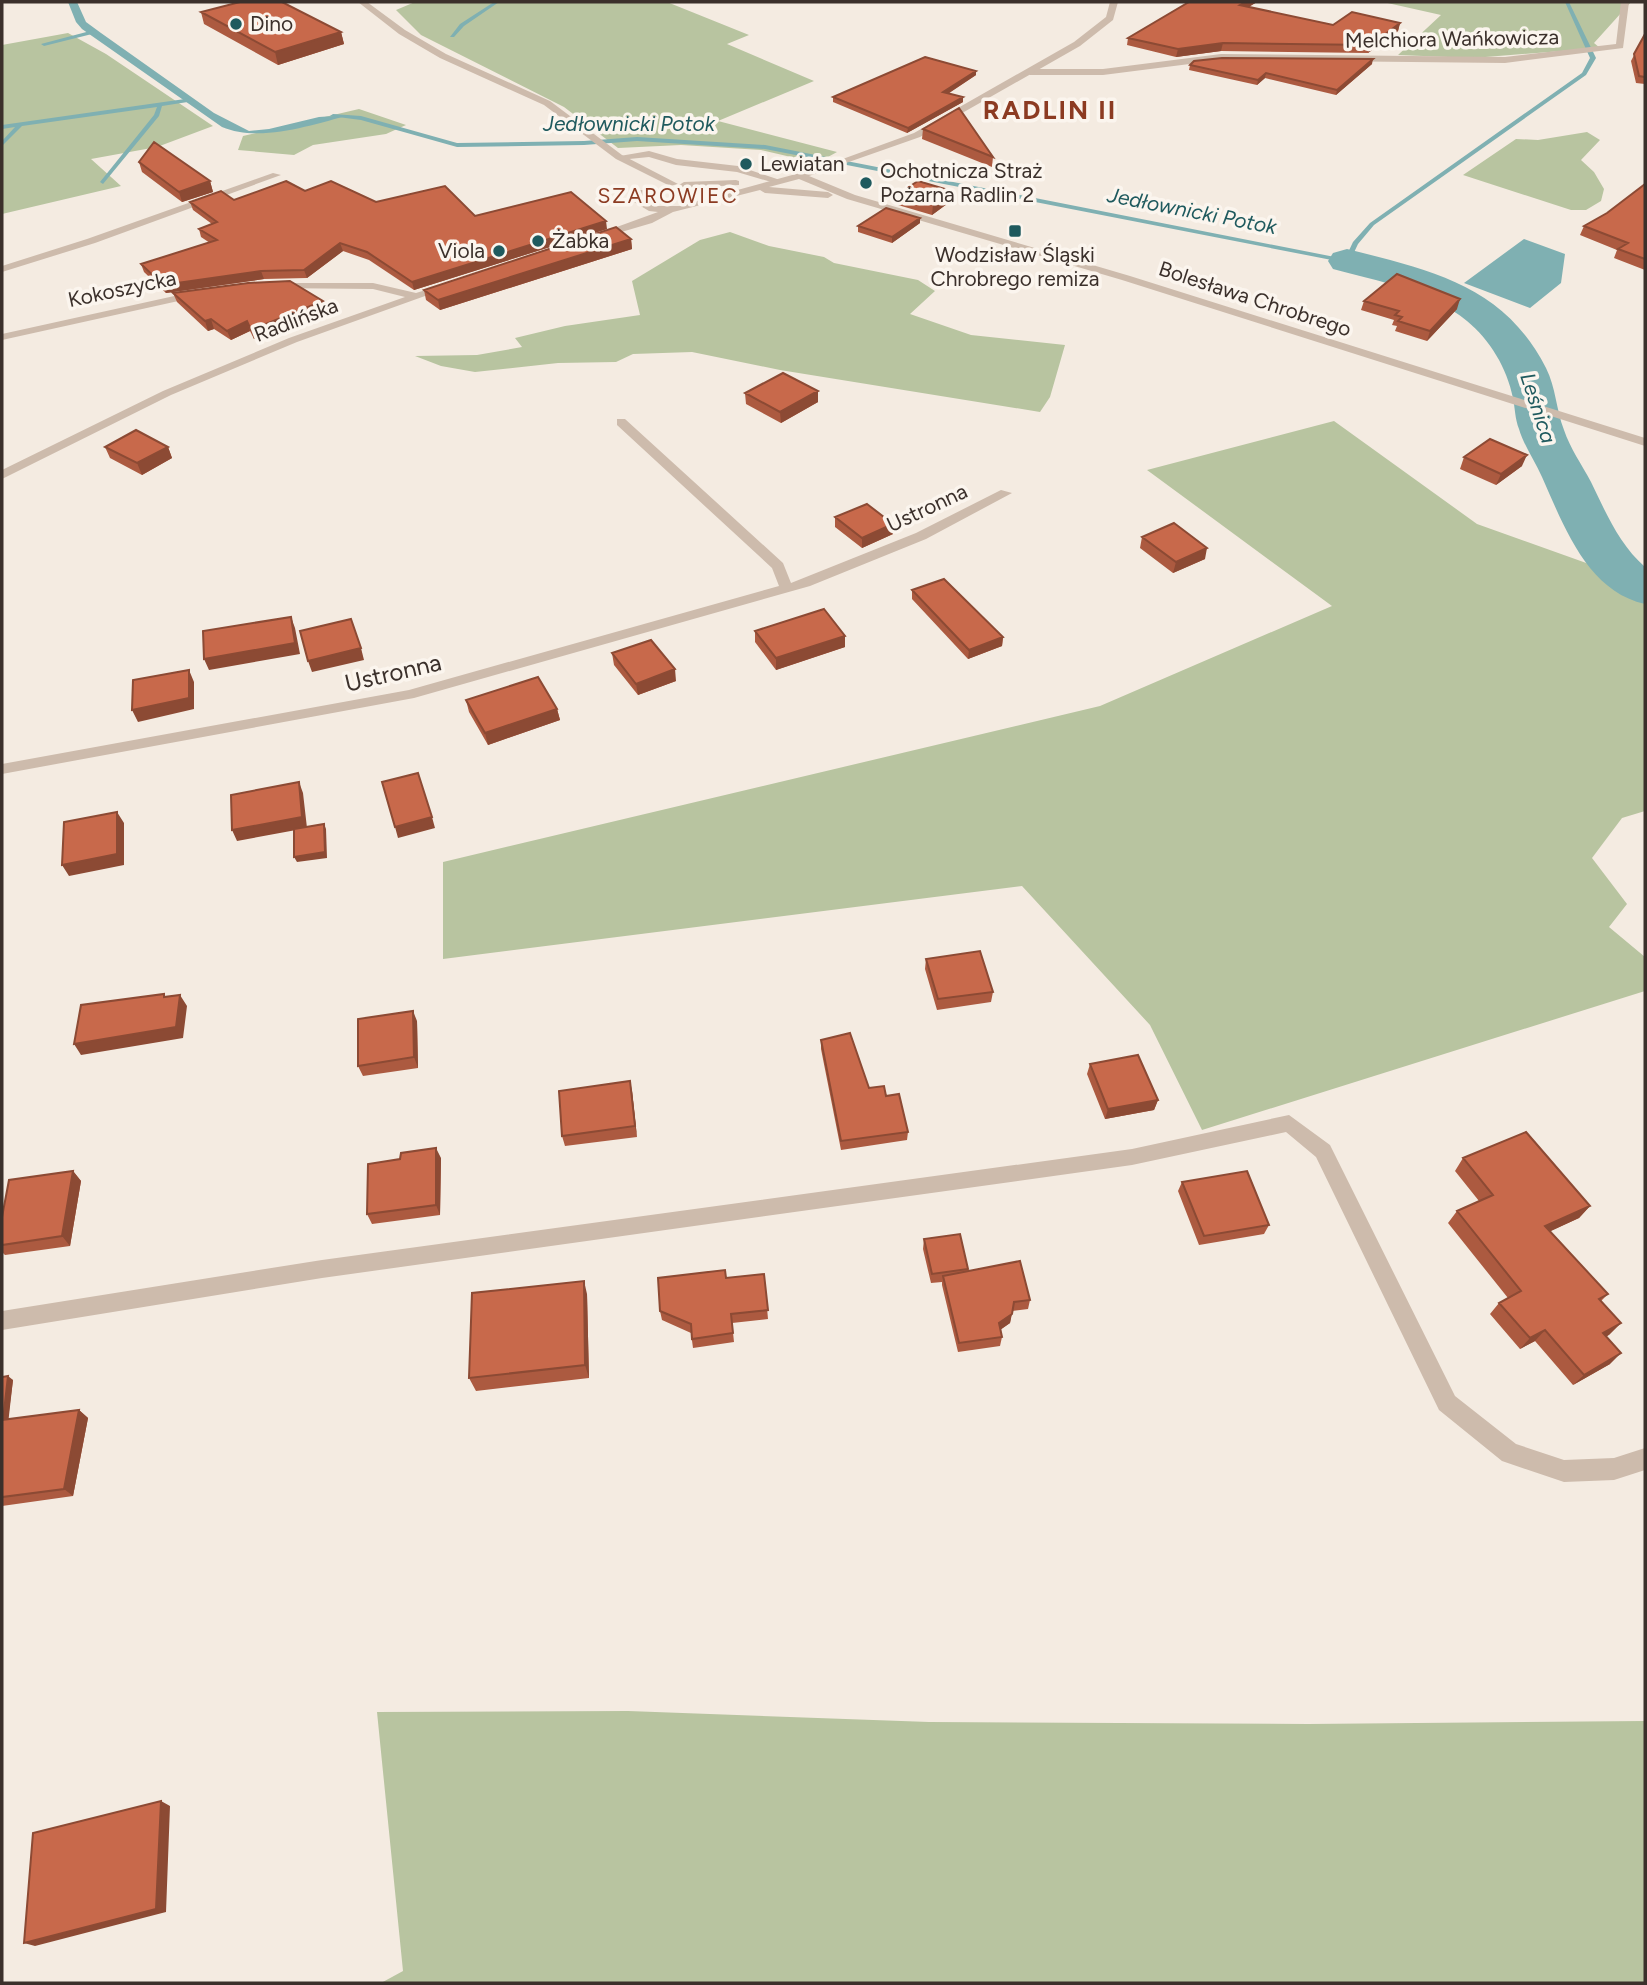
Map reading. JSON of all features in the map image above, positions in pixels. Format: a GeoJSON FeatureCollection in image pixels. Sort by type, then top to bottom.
{"type":"FeatureCollection","features":[{"type":"Feature","properties":{"kind":"street"},"geometry":{"type":"LineString","coordinates":[[362,2],[402,32],[443,56],[547,103],[614,153],[697,195],[693,202]]}},
{"type":"Feature","properties":{"kind":"street"},"geometry":{"type":"LineString","coordinates":[[582,242],[648,221],[693,202],[821,170],[917,135],[1030,72],[1097,29],[1110,18],[1114,2]]}},
{"type":"Feature","properties":{"kind":"street","name":"Melchiora Wańkowicza"},"geometry":{"type":"LineString","coordinates":[[1030,72],[1103,72],[1221,57],[1505,60],[1599,51],[1620,46],[1625,2]]}},
{"type":"Feature","properties":{"kind":"street"},"geometry":{"type":"LineString","coordinates":[[614,153],[649,154],[677,162],[738,169],[778,181]]}},
{"type":"Feature","properties":{"kind":"street"},"geometry":{"type":"LineString","coordinates":[[614,153],[636,189],[669,210]]}},
{"type":"Feature","properties":{"kind":"street"},"geometry":{"type":"LineString","coordinates":[[2,269],[276,175]]}},
{"type":"Feature","properties":{"kind":"street","name":"Bolesława Chrobrego"},"geometry":{"type":"LineString","coordinates":[[800,176],[852,197],[964,228],[1645,442]]}},
{"type":"Feature","properties":{"kind":"street"},"geometry":{"type":"LineString","coordinates":[[636,189],[657,185],[778,181]]}},
{"type":"Feature","properties":{"kind":"street"},"geometry":{"type":"LineString","coordinates":[[616,231],[636,189]]}},
{"type":"Feature","properties":{"kind":"street","name":"Bolesława Chrobrego"},"geometry":{"type":"LineString","coordinates":[[741,190],[783,190],[852,197]]}},
{"type":"Feature","properties":{"kind":"street","name":"Radlińska"},"geometry":{"type":"LineString","coordinates":[[2,475],[167,393],[293,340],[456,283]]}},
{"type":"Feature","properties":{"kind":"street"},"geometry":{"type":"LineString","coordinates":[[262,286],[373,286],[418,297]]}},
{"type":"Feature","properties":{"kind":"street","name":"Kokoszycka"},"geometry":{"type":"LineString","coordinates":[[2,337],[128,307],[208,292]]}},
{"type":"Feature","properties":{"kind":"street"},"geometry":{"type":"LineString","coordinates":[[621,422],[778,566],[786,588]]}},
{"type":"Feature","properties":{"kind":"street","name":"Ustronna"},"geometry":{"type":"LineString","coordinates":[[2,769],[409,695],[805,583],[920,536],[1006,493]]}},
{"type":"Feature","properties":{"kind":"street"},"geometry":{"type":"LineString","coordinates":[[2,1321],[321,1269],[1105,1161],[1289,1123],[1323,1151],[1447,1403],[1510,1453],[1564,1471],[1614,1469],[1645,1459]]}},
{"type":"Feature","properties":{"kind":"green space"},"geometry":{"type":"Polygon","coordinates":[[[415,2],[667,2],[749,35],[727,44],[814,81],[718,121],[837,152],[817,163],[761,150],[681,145],[618,148],[564,107],[421,35],[396,10],[415,2]]]}},
{"type":"Feature","properties":{"kind":"green space"},"geometry":{"type":"Polygon","coordinates":[[[1383,2],[1631,2],[1594,43],[1600,48],[1473,58],[1398,55],[1441,15],[1383,2]]]}},
{"type":"Feature","properties":{"kind":"green space"},"geometry":{"type":"Polygon","coordinates":[[[68,33],[106,54],[213,126],[157,147],[91,159],[121,186],[2,214],[2,45],[68,33]]]}},
{"type":"Feature","properties":{"kind":"green space"},"geometry":{"type":"Polygon","coordinates":[[[359,109],[406,125],[386,134],[313,145],[294,155],[238,150],[243,136],[359,109]]]}},
{"type":"Feature","properties":{"kind":"green space"},"geometry":{"type":"Polygon","coordinates":[[[1587,132],[1600,140],[1581,160],[1594,172],[1604,189],[1601,201],[1586,210],[1571,210],[1463,175],[1516,139],[1538,140],[1587,132]]]}},
{"type":"Feature","properties":{"kind":"green space"},"geometry":{"type":"Polygon","coordinates":[[[730,232],[769,246],[824,257],[834,263],[918,280],[935,291],[910,314],[971,335],[1065,345],[1050,397],[1040,412],[780,370],[692,352],[633,354],[616,362],[558,363],[475,372],[441,366],[415,356],[477,355],[522,347],[515,338],[565,326],[640,315],[632,281],[700,240],[730,232]]]}},
{"type":"Feature","properties":{"kind":"green space"},"geometry":{"type":"Polygon","coordinates":[[[1334,421],[1477,524],[1645,584],[1645,811],[1622,818],[1592,858],[1627,904],[1609,927],[1645,957],[1645,991],[1202,1130],[1150,1025],[1022,886],[443,959],[443,862],[1100,706],[1332,606],[1147,470],[1334,421]]]}},
{"type":"Feature","properties":{"kind":"green space"},"geometry":{"type":"Polygon","coordinates":[[[628,1711],[929,1722],[1308,1724],[1645,1721],[1645,1983],[381,1983],[403,1971],[377,1712],[628,1711]]]}},
{"type":"Feature","properties":{"kind":"water"},"geometry":{"type":"Polygon","coordinates":[[[68,2],[77,2],[86,22],[101,33],[214,113],[249,131],[319,117],[350,115],[269,133],[237,131],[222,127],[82,29],[76,22],[68,2]]]}},
{"type":"Feature","properties":{"kind":"water"},"geometry":{"type":"Polygon","coordinates":[[[1524,239],[1565,254],[1561,283],[1530,308],[1464,283],[1524,239]]]}},
{"type":"Feature","properties":{"kind":"building"},"geometry":{"type":"Polygon","coordinates":[[[240,2],[282,2],[341,32],[275,52],[201,12],[240,2]]]}},
{"type":"Feature","properties":{"kind":"building"},"geometry":{"type":"Polygon","coordinates":[[[1189,2],[1246,2],[1240,5],[1333,25],[1352,12],[1400,23],[1371,45],[1223,43],[1178,49],[1128,38],[1189,2]]]}},
{"type":"Feature","properties":{"kind":"building"},"geometry":{"type":"Polygon","coordinates":[[[1645,34],[1645,77],[1639,76],[1634,54],[1645,34]]]}},
{"type":"Feature","properties":{"kind":"building"},"geometry":{"type":"Polygon","coordinates":[[[925,57],[976,71],[943,92],[963,97],[908,128],[833,97],[925,57]]]}},
{"type":"Feature","properties":{"kind":"building"},"geometry":{"type":"Polygon","coordinates":[[[1222,58],[1373,59],[1337,90],[1266,73],[1258,80],[1190,65],[1194,61],[1222,58]]]}},
{"type":"Feature","properties":{"kind":"building"},"geometry":{"type":"Polygon","coordinates":[[[959,108],[993,157],[923,129],[959,108]]]}},
{"type":"Feature","properties":{"kind":"building"},"geometry":{"type":"Polygon","coordinates":[[[154,142],[210,181],[179,192],[139,162],[154,142]]]}},
{"type":"Feature","properties":{"kind":"building"},"geometry":{"type":"Polygon","coordinates":[[[286,181],[305,191],[331,181],[376,202],[445,186],[475,216],[571,192],[606,221],[412,282],[367,252],[340,243],[304,270],[261,271],[163,285],[141,264],[217,240],[199,229],[217,222],[190,202],[221,191],[234,200],[286,181]]]}},
{"type":"Feature","properties":{"kind":"building"},"geometry":{"type":"Polygon","coordinates":[[[918,181],[952,191],[933,204],[898,194],[918,181]]]}},
{"type":"Feature","properties":{"kind":"building"},"geometry":{"type":"Polygon","coordinates":[[[1645,184],[1645,259],[1618,249],[1628,243],[1584,226],[1607,213],[1645,184]]]}},
{"type":"Feature","properties":{"kind":"building"},"geometry":{"type":"Polygon","coordinates":[[[886,208],[920,218],[892,237],[858,226],[886,208]]]}},
{"type":"Feature","properties":{"kind":"building"},"geometry":{"type":"Polygon","coordinates":[[[616,227],[631,239],[438,300],[424,290],[616,227]]]}},
{"type":"Feature","properties":{"kind":"building"},"geometry":{"type":"Polygon","coordinates":[[[1397,274],[1460,299],[1430,331],[1398,321],[1402,317],[1395,315],[1399,311],[1364,301],[1397,274]]]}},
{"type":"Feature","properties":{"kind":"building"},"geometry":{"type":"Polygon","coordinates":[[[290,281],[323,301],[251,330],[247,321],[227,331],[211,319],[205,321],[173,293],[248,283],[290,281]]]}},
{"type":"Feature","properties":{"kind":"building"},"geometry":{"type":"Polygon","coordinates":[[[783,373],[818,391],[780,412],[745,393],[783,373]]]}},
{"type":"Feature","properties":{"kind":"building"},"geometry":{"type":"Polygon","coordinates":[[[136,430],[168,447],[137,463],[105,447],[136,430]]]}},
{"type":"Feature","properties":{"kind":"building"},"geometry":{"type":"Polygon","coordinates":[[[1490,439],[1527,455],[1501,474],[1464,457],[1490,439]]]}},
{"type":"Feature","properties":{"kind":"building"},"geometry":{"type":"Polygon","coordinates":[[[867,504],[893,524],[862,538],[835,517],[867,504]]]}},
{"type":"Feature","properties":{"kind":"building"},"geometry":{"type":"Polygon","coordinates":[[[1174,523],[1207,548],[1176,562],[1142,537],[1174,523]]]}},
{"type":"Feature","properties":{"kind":"building"},"geometry":{"type":"Polygon","coordinates":[[[944,579],[1003,637],[969,650],[912,590],[944,579]]]}},
{"type":"Feature","properties":{"kind":"building"},"geometry":{"type":"Polygon","coordinates":[[[824,609],[845,636],[776,658],[755,631],[824,609]]]}},
{"type":"Feature","properties":{"kind":"building"},"geometry":{"type":"Polygon","coordinates":[[[291,617],[295,643],[204,659],[203,631],[291,617]]]}},
{"type":"Feature","properties":{"kind":"building"},"geometry":{"type":"Polygon","coordinates":[[[351,619],[361,648],[308,661],[300,631],[351,619]]]}},
{"type":"Feature","properties":{"kind":"building"},"geometry":{"type":"Polygon","coordinates":[[[651,640],[675,669],[636,684],[612,653],[651,640]]]}},
{"type":"Feature","properties":{"kind":"building"},"geometry":{"type":"Polygon","coordinates":[[[189,670],[189,698],[132,710],[133,680],[189,670]]]}},
{"type":"Feature","properties":{"kind":"building"},"geometry":{"type":"Polygon","coordinates":[[[538,677],[557,709],[485,733],[466,700],[538,677]]]}},
{"type":"Feature","properties":{"kind":"building"},"geometry":{"type":"Polygon","coordinates":[[[418,773],[432,817],[395,827],[382,782],[418,773]]]}},
{"type":"Feature","properties":{"kind":"building"},"geometry":{"type":"Polygon","coordinates":[[[299,782],[302,817],[232,830],[231,795],[299,782]]]}},
{"type":"Feature","properties":{"kind":"building"},"geometry":{"type":"Polygon","coordinates":[[[117,812],[117,854],[62,865],[64,822],[117,812]]]}},
{"type":"Feature","properties":{"kind":"building"},"geometry":{"type":"Polygon","coordinates":[[[324,824],[325,852],[294,857],[294,829],[324,824]]]}},
{"type":"Feature","properties":{"kind":"building"},"geometry":{"type":"Polygon","coordinates":[[[980,951],[993,992],[938,999],[926,959],[980,951]]]}},
{"type":"Feature","properties":{"kind":"building"},"geometry":{"type":"Polygon","coordinates":[[[164,994],[164,997],[180,995],[176,1027],[74,1044],[81,1005],[164,994]]]}},
{"type":"Feature","properties":{"kind":"building"},"geometry":{"type":"Polygon","coordinates":[[[413,1011],[414,1057],[358,1066],[358,1019],[413,1011]]]}},
{"type":"Feature","properties":{"kind":"building"},"geometry":{"type":"Polygon","coordinates":[[[850,1033],[869,1088],[884,1086],[886,1096],[899,1094],[908,1132],[841,1141],[821,1040],[850,1033]]]}},
{"type":"Feature","properties":{"kind":"building"},"geometry":{"type":"Polygon","coordinates":[[[1138,1055],[1158,1100],[1108,1109],[1090,1064],[1138,1055]]]}},
{"type":"Feature","properties":{"kind":"building"},"geometry":{"type":"Polygon","coordinates":[[[630,1081],[635,1126],[562,1136],[559,1091],[630,1081]]]}},
{"type":"Feature","properties":{"kind":"building"},"geometry":{"type":"Polygon","coordinates":[[[1526,1132],[1590,1206],[1545,1226],[1608,1294],[1599,1299],[1621,1323],[1603,1333],[1621,1353],[1584,1375],[1545,1330],[1530,1338],[1499,1303],[1521,1291],[1457,1211],[1493,1195],[1463,1158],[1526,1132]]]}},
{"type":"Feature","properties":{"kind":"building"},"geometry":{"type":"Polygon","coordinates":[[[436,1148],[436,1205],[367,1214],[368,1164],[400,1159],[401,1153],[436,1148]]]}},
{"type":"Feature","properties":{"kind":"building"},"geometry":{"type":"Polygon","coordinates":[[[73,1171],[62,1236],[2,1245],[2,1217],[9,1180],[73,1171]]]}},
{"type":"Feature","properties":{"kind":"building"},"geometry":{"type":"Polygon","coordinates":[[[1247,1171],[1269,1225],[1204,1236],[1182,1182],[1247,1171]]]}},
{"type":"Feature","properties":{"kind":"building"},"geometry":{"type":"Polygon","coordinates":[[[960,1234],[968,1269],[932,1274],[924,1239],[960,1234]]]}},
{"type":"Feature","properties":{"kind":"building"},"geometry":{"type":"Polygon","coordinates":[[[1020,1261],[1030,1300],[1014,1302],[1012,1314],[999,1323],[1002,1337],[959,1343],[943,1276],[1020,1261]]]}},
{"type":"Feature","properties":{"kind":"building"},"geometry":{"type":"Polygon","coordinates":[[[725,1270],[726,1278],[764,1274],[768,1310],[731,1314],[733,1333],[692,1339],[691,1324],[660,1311],[658,1278],[725,1270]]]}},
{"type":"Feature","properties":{"kind":"building"},"geometry":{"type":"Polygon","coordinates":[[[584,1281],[585,1365],[469,1378],[472,1293],[584,1281]]]}},
{"type":"Feature","properties":{"kind":"building"},"geometry":{"type":"Polygon","coordinates":[[[8,1376],[3,1420],[2,1420],[2,1377],[8,1376]]]}},
{"type":"Feature","properties":{"kind":"building"},"geometry":{"type":"Polygon","coordinates":[[[79,1410],[64,1489],[2,1497],[2,1420],[79,1410]]]}},
{"type":"Feature","properties":{"kind":"building"},"geometry":{"type":"Polygon","coordinates":[[[161,1801],[156,1909],[24,1943],[33,1833],[161,1801]]]}},
{"type":"Feature","properties":{"kind":"waterway"},"geometry":{"type":"LineString","coordinates":[[452,36],[462,25],[497,2]]}},
{"type":"Feature","properties":{"kind":"waterway","name":"Jedłownicki Potok"},"geometry":{"type":"LineString","coordinates":[[333,116],[361,118],[457,145],[584,143],[637,139],[765,147],[1347,261],[1355,243],[1372,224],[1584,74],[1593,58],[1567,2]]}},
{"type":"Feature","properties":{"kind":"waterway"},"geometry":{"type":"LineString","coordinates":[[44,44],[94,32]]}},
{"type":"Feature","properties":{"kind":"waterway","name":"Jedłownicki Potok"},"geometry":{"type":"LineString","coordinates":[[21,124],[192,100]]}},
{"type":"Feature","properties":{"kind":"waterway"},"geometry":{"type":"LineString","coordinates":[[103,182],[157,115],[160,105]]}},
{"type":"Feature","properties":{"kind":"waterway","name":"Jedłownicki Potok"},"geometry":{"type":"LineString","coordinates":[[2,127],[21,124]]}},
{"type":"Feature","properties":{"kind":"waterway"},"geometry":{"type":"LineString","coordinates":[[2,144],[21,124]]}},
{"type":"Feature","properties":{"kind":"waterway","name":"Leśnica"},"geometry":{"type":"LineString","coordinates":[[1347,261],[1435,287],[1468,303],[1498,329],[1525,369],[1542,432],[1596,540],[1617,568],[1645,589]]}},
{"type":"Feature","properties":{"kind":"place","name":"Dino"},"geometry":{"type":"Point","coordinates":[236,24]}},
{"type":"Feature","properties":{"kind":"place","name":"Lewiatan"},"geometry":{"type":"Point","coordinates":[746,164]}},
{"type":"Feature","properties":{"kind":"place","name":"Ochotnicza Straż Pożarna Radlin 2"},"geometry":{"type":"Point","coordinates":[866,183]}},
{"type":"Feature","properties":{"kind":"place","name":"Wodzisław Śląski Chrobrego remiza"},"geometry":{"type":"Point","coordinates":[1015,231]}},
{"type":"Feature","properties":{"kind":"place","name":"Żabka"},"geometry":{"type":"Point","coordinates":[538,241]}},
{"type":"Feature","properties":{"kind":"place","name":"Viola"},"geometry":{"type":"Point","coordinates":[499,251]}},
{"type":"Feature","properties":{"kind":"district","name":"RADLIN II"},"geometry":{"type":"Point","coordinates":[1050,110]}},
{"type":"Feature","properties":{"kind":"district","name":"SZAROWIEC"},"geometry":{"type":"Point","coordinates":[668,196]}}]}
